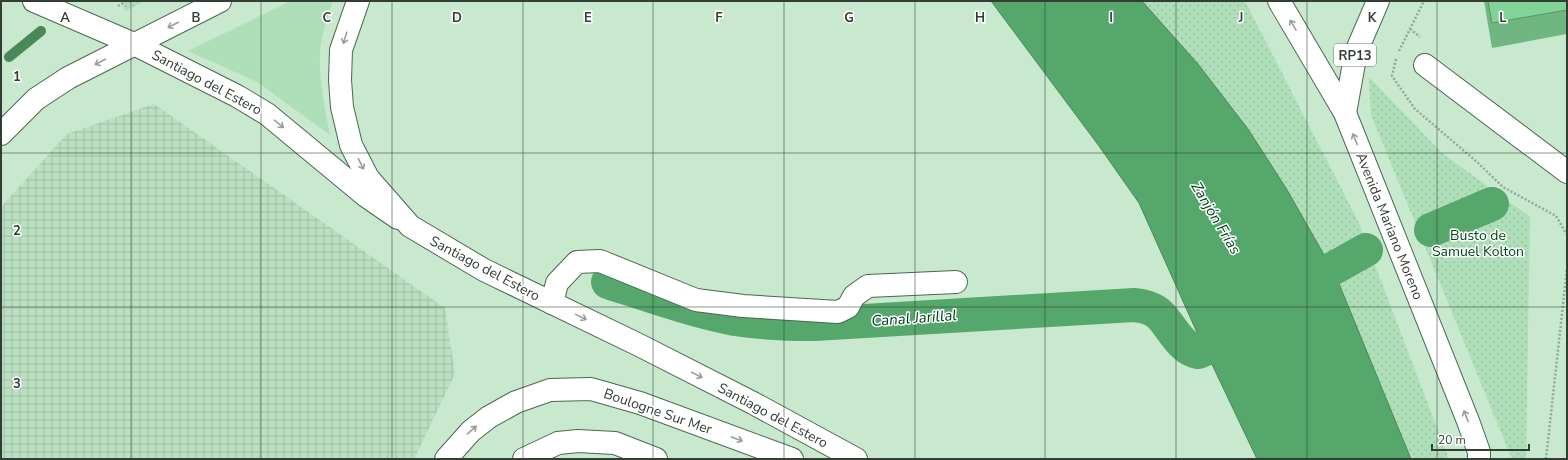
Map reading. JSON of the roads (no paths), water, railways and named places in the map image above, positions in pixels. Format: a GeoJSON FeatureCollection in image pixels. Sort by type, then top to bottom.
{"type":"FeatureCollection","features":[{"type":"Feature","properties":{"kind":"main road","name":"Santiago del Estero"},"geometry":{"type":"LineString","coordinates":[[34,1],[134,44],[238,96],[267,114],[366,196],[410,226],[484,270],[752,403],[856,459]]}},
{"type":"Feature","properties":{"kind":"main road"},"geometry":{"type":"LineString","coordinates":[[1,134],[36,99],[68,78],[220,1]]}},
{"type":"Feature","properties":{"kind":"main road"},"geometry":{"type":"LineString","coordinates":[[358,1],[341,50],[340,80],[342,107],[351,145],[368,178],[410,226]]}},
{"type":"Feature","properties":{"kind":"main road","name":"Avenida Mariano Moreno"},"geometry":{"type":"LineString","coordinates":[[1279,1],[1344,113],[1468,420],[1480,457]]}},
{"type":"Feature","properties":{"kind":"main road","name":"RP13"},"geometry":{"type":"LineString","coordinates":[[1344,113],[1356,52],[1378,1]]}},
{"type":"Feature","properties":{"kind":"main road"},"geometry":{"type":"LineString","coordinates":[[1425,65],[1567,172]]}},
{"type":"Feature","properties":{"kind":"main road"},"geometry":{"type":"LineString","coordinates":[[552,303],[557,283],[577,262],[600,261],[696,300],[743,306],[838,312],[848,307],[854,296],[868,286],[956,282]]}},
{"type":"Feature","properties":{"kind":"main road","name":"Boulogne Sur Mer"},"geometry":{"type":"LineString","coordinates":[[446,459],[471,431],[489,417],[516,402],[550,390],[591,389],[640,403],[792,459]]}},
{"type":"Feature","properties":{"kind":"main road"},"geometry":{"type":"LineString","coordinates":[[524,459],[558,443],[578,441],[615,443],[656,459]]}},
{"type":"Feature","properties":{"kind":"water","name":"Zanjón Frías"},"geometry":{"type":"Polygon","coordinates":[[[991,1],[1142,1],[1198,64],[1248,129],[1286,188],[1335,274],[1411,459],[1257,459],[1199,337],[1139,203],[1099,146],[991,1]]]}},
{"type":"Feature","properties":{"kind":"waterway","name":"Canal Jarillal"},"geometry":{"type":"LineString","coordinates":[[9,57],[41,31]]}},
{"type":"Feature","properties":{"kind":"waterway","name":"Canal Jarillal"},"geometry":{"type":"LineString","coordinates":[[1431,230],[1492,204]]}},
{"type":"Feature","properties":{"kind":"waterway","name":"Canal Jarillal"},"geometry":{"type":"LineString","coordinates":[[1332,269],[1366,250]]}},
{"type":"Feature","properties":{"kind":"waterway","name":"Canal Jarillal"},"geometry":{"type":"LineString","coordinates":[[608,282],[719,316],[735,319],[784,323],[814,324],[1134,305],[1148,308],[1157,313],[1187,347],[1198,352],[1205,349]]}},
{"type":"Feature","properties":{"kind":"park label","name":"Busto de Samuel Kolton"},"geometry":{"type":"Point","coordinates":[1478,244]}}]}
